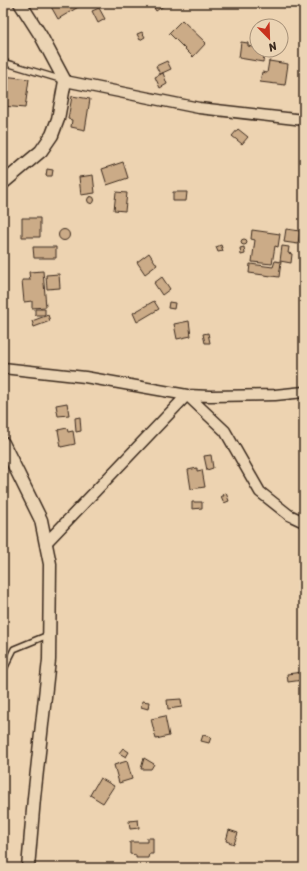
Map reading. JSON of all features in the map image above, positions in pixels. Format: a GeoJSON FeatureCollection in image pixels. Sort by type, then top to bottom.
{"type":"FeatureCollection","features":[{"type":"Feature","properties":{"kind":"street"},"geometry":{"type":"LineString","coordinates":[[3,183],[41,151],[52,135],[58,119],[65,81],[41,36],[20,3]]}},
{"type":"Feature","properties":{"kind":"street"},"geometry":{"type":"LineString","coordinates":[[65,81],[199,108],[304,120]]}},
{"type":"Feature","properties":{"kind":"street"},"geometry":{"type":"LineString","coordinates":[[3,368],[85,377],[187,395],[276,395],[304,392]]}},
{"type":"Feature","properties":{"kind":"street"},"geometry":{"type":"LineString","coordinates":[[187,395],[225,431],[260,492],[289,515],[304,522]]}},
{"type":"Feature","properties":{"kind":"street"},"geometry":{"type":"LineString","coordinates":[[46,543],[187,395]]}},
{"type":"Feature","properties":{"kind":"street"},"geometry":{"type":"LineString","coordinates":[[3,443],[41,520],[50,564],[49,660],[28,868]]}},
{"type":"Feature","properties":{"kind":"lane"},"geometry":{"type":"LineString","coordinates":[[3,62],[65,81]]}},
{"type":"Feature","properties":{"kind":"lane"},"geometry":{"type":"LineString","coordinates":[[3,670],[14,648],[49,635]]}},
{"type":"Feature","properties":{"kind":"building"},"geometry":{"type":"Polygon","coordinates":[[[49,3],[78,3],[80,6],[58,19],[49,3]]]}},
{"type":"Feature","properties":{"kind":"building"},"geometry":{"type":"Polygon","coordinates":[[[151,3],[168,3],[156,11],[151,3]]]}},
{"type":"Feature","properties":{"kind":"building"},"geometry":{"type":"Polygon","coordinates":[[[99,8],[105,19],[98,23],[92,11],[99,8]]]}},
{"type":"Feature","properties":{"kind":"building"},"geometry":{"type":"Polygon","coordinates":[[[182,20],[206,43],[193,57],[169,33],[182,20]]]}},
{"type":"Feature","properties":{"kind":"building"},"geometry":{"type":"Polygon","coordinates":[[[142,32],[145,37],[140,40],[137,34],[142,32]]]}},
{"type":"Feature","properties":{"kind":"building"},"geometry":{"type":"Polygon","coordinates":[[[241,42],[248,43],[249,58],[264,58],[263,62],[239,58],[241,42]]]}},
{"type":"Feature","properties":{"kind":"building"},"geometry":{"type":"Polygon","coordinates":[[[167,61],[171,69],[160,74],[156,66],[167,61]]]}},
{"type":"Feature","properties":{"kind":"building"},"geometry":{"type":"Polygon","coordinates":[[[269,61],[288,64],[285,85],[260,82],[262,72],[267,73],[269,61]]]}},
{"type":"Feature","properties":{"kind":"building"},"geometry":{"type":"Polygon","coordinates":[[[163,73],[167,84],[160,88],[155,77],[163,73]]]}},
{"type":"Feature","properties":{"kind":"building"},"geometry":{"type":"Polygon","coordinates":[[[3,76],[29,79],[25,108],[3,106],[3,76]]]}},
{"type":"Feature","properties":{"kind":"building"},"geometry":{"type":"Polygon","coordinates":[[[72,96],[90,99],[85,130],[71,127],[72,120],[68,119],[72,96]]]}},
{"type":"Feature","properties":{"kind":"building"},"geometry":{"type":"Polygon","coordinates":[[[238,129],[248,137],[242,144],[232,136],[238,129]]]}},
{"type":"Feature","properties":{"kind":"building"},"geometry":{"type":"Polygon","coordinates":[[[123,162],[128,178],[107,185],[102,169],[123,162]]]}},
{"type":"Feature","properties":{"kind":"building"},"geometry":{"type":"Polygon","coordinates":[[[47,169],[53,170],[52,176],[46,176],[47,169]]]}},
{"type":"Feature","properties":{"kind":"building"},"geometry":{"type":"Polygon","coordinates":[[[93,175],[95,193],[81,195],[79,177],[93,175]]]}},
{"type":"Feature","properties":{"kind":"building"},"geometry":{"type":"Polygon","coordinates":[[[116,192],[127,193],[125,211],[114,210],[116,192]]]}},
{"type":"Feature","properties":{"kind":"building"},"geometry":{"type":"Polygon","coordinates":[[[173,192],[187,192],[186,201],[173,201],[173,192]]]}},
{"type":"Feature","properties":{"kind":"building"},"geometry":{"type":"Polygon","coordinates":[[[91,197],[94,200],[91,203],[88,200],[91,197]]]}},
{"type":"Feature","properties":{"kind":"building"},"geometry":{"type":"Polygon","coordinates":[[[22,218],[40,218],[40,237],[22,237],[22,218]]]}},
{"type":"Feature","properties":{"kind":"building"},"geometry":{"type":"Polygon","coordinates":[[[64,229],[68,231],[70,235],[68,239],[64,241],[60,239],[58,235],[60,231],[64,229]]]}},
{"type":"Feature","properties":{"kind":"building"},"geometry":{"type":"Polygon","coordinates":[[[286,229],[300,231],[298,244],[284,242],[286,229]]]}},
{"type":"Feature","properties":{"kind":"building"},"geometry":{"type":"Polygon","coordinates":[[[252,230],[280,234],[278,247],[275,246],[272,264],[252,262],[255,240],[251,239],[252,230]]]}},
{"type":"Feature","properties":{"kind":"building"},"geometry":{"type":"Polygon","coordinates":[[[244,239],[247,242],[244,245],[241,242],[244,239]]]}},
{"type":"Feature","properties":{"kind":"building"},"geometry":{"type":"Polygon","coordinates":[[[221,245],[223,251],[218,252],[216,247],[221,245]]]}},
{"type":"Feature","properties":{"kind":"building"},"geometry":{"type":"Polygon","coordinates":[[[282,246],[289,247],[288,253],[292,254],[291,263],[280,261],[282,246]]]}},
{"type":"Feature","properties":{"kind":"building"},"geometry":{"type":"Polygon","coordinates":[[[33,247],[56,247],[56,258],[34,258],[33,247]]]}},
{"type":"Feature","properties":{"kind":"building"},"geometry":{"type":"Polygon","coordinates":[[[244,247],[245,254],[241,255],[240,248],[244,247]]]}},
{"type":"Feature","properties":{"kind":"building"},"geometry":{"type":"Polygon","coordinates":[[[149,253],[157,265],[145,274],[137,262],[149,253]]]}},
{"type":"Feature","properties":{"kind":"building"},"geometry":{"type":"Polygon","coordinates":[[[275,261],[281,262],[279,277],[249,273],[250,264],[273,267],[275,261]]]}},
{"type":"Feature","properties":{"kind":"building"},"geometry":{"type":"Polygon","coordinates":[[[43,271],[46,307],[32,308],[32,301],[24,302],[22,280],[30,280],[29,272],[43,271]]]}},
{"type":"Feature","properties":{"kind":"building"},"geometry":{"type":"Polygon","coordinates":[[[59,274],[60,288],[47,289],[46,275],[59,274]]]}},
{"type":"Feature","properties":{"kind":"building"},"geometry":{"type":"Polygon","coordinates":[[[162,277],[170,289],[162,295],[154,283],[162,277]]]}},
{"type":"Feature","properties":{"kind":"building"},"geometry":{"type":"Polygon","coordinates":[[[154,301],[159,309],[137,322],[133,313],[154,301]]]}},
{"type":"Feature","properties":{"kind":"building"},"geometry":{"type":"Polygon","coordinates":[[[169,302],[175,303],[174,309],[168,308],[169,302]]]}},
{"type":"Feature","properties":{"kind":"building"},"geometry":{"type":"Polygon","coordinates":[[[35,309],[45,309],[45,315],[35,315],[35,309]]]}},
{"type":"Feature","properties":{"kind":"building"},"geometry":{"type":"Polygon","coordinates":[[[48,315],[50,321],[34,327],[32,321],[48,315]]]}},
{"type":"Feature","properties":{"kind":"building"},"geometry":{"type":"Polygon","coordinates":[[[189,321],[191,336],[177,339],[174,324],[189,321]]]}},
{"type":"Feature","properties":{"kind":"building"},"geometry":{"type":"Polygon","coordinates":[[[208,333],[210,343],[205,343],[203,334],[208,333]]]}},
{"type":"Feature","properties":{"kind":"building"},"geometry":{"type":"Polygon","coordinates":[[[67,403],[69,415],[58,416],[56,405],[67,403]]]}},
{"type":"Feature","properties":{"kind":"building"},"geometry":{"type":"Polygon","coordinates":[[[80,417],[81,431],[76,432],[75,418],[80,417]]]}},
{"type":"Feature","properties":{"kind":"building"},"geometry":{"type":"Polygon","coordinates":[[[67,428],[68,432],[73,431],[75,444],[61,447],[58,430],[67,428]]]}},
{"type":"Feature","properties":{"kind":"building"},"geometry":{"type":"Polygon","coordinates":[[[211,455],[213,468],[207,470],[204,456],[211,455]]]}},
{"type":"Feature","properties":{"kind":"building"},"geometry":{"type":"Polygon","coordinates":[[[197,468],[197,471],[202,470],[205,487],[191,489],[188,470],[197,468]]]}},
{"type":"Feature","properties":{"kind":"building"},"geometry":{"type":"Polygon","coordinates":[[[226,493],[229,501],[224,503],[221,496],[224,496],[223,494],[226,493]]]}},
{"type":"Feature","properties":{"kind":"building"},"geometry":{"type":"Polygon","coordinates":[[[192,502],[202,502],[202,508],[192,509],[192,502]]]}},
{"type":"Feature","properties":{"kind":"building"},"geometry":{"type":"Polygon","coordinates":[[[302,672],[303,680],[288,682],[287,674],[302,672]]]}},
{"type":"Feature","properties":{"kind":"building"},"geometry":{"type":"Polygon","coordinates":[[[181,699],[182,707],[168,709],[167,700],[181,699]]]}},
{"type":"Feature","properties":{"kind":"building"},"geometry":{"type":"Polygon","coordinates":[[[142,701],[149,702],[148,709],[141,707],[142,701]]]}},
{"type":"Feature","properties":{"kind":"building"},"geometry":{"type":"Polygon","coordinates":[[[165,716],[169,736],[156,739],[151,719],[165,716]]]}},
{"type":"Feature","properties":{"kind":"building"},"geometry":{"type":"Polygon","coordinates":[[[203,735],[211,737],[209,743],[201,741],[203,735]]]}},
{"type":"Feature","properties":{"kind":"building"},"geometry":{"type":"Polygon","coordinates":[[[123,748],[129,752],[126,757],[119,753],[123,748]]]}},
{"type":"Feature","properties":{"kind":"building"},"geometry":{"type":"Polygon","coordinates":[[[144,758],[154,764],[151,769],[141,769],[144,758]]]}},
{"type":"Feature","properties":{"kind":"building"},"geometry":{"type":"Polygon","coordinates":[[[127,761],[132,779],[119,783],[114,765],[127,761]]]}},
{"type":"Feature","properties":{"kind":"building"},"geometry":{"type":"Polygon","coordinates":[[[100,778],[114,786],[103,803],[90,795],[100,778]]]}},
{"type":"Feature","properties":{"kind":"building"},"geometry":{"type":"Polygon","coordinates":[[[138,820],[139,828],[130,829],[129,821],[138,820]]]}},
{"type":"Feature","properties":{"kind":"building"},"geometry":{"type":"Polygon","coordinates":[[[229,830],[238,833],[234,844],[226,841],[229,830]]]}},
{"type":"Feature","properties":{"kind":"building"},"geometry":{"type":"Polygon","coordinates":[[[147,838],[153,838],[153,854],[149,854],[148,858],[136,858],[136,855],[130,854],[130,842],[147,842],[147,838]]]}}]}
